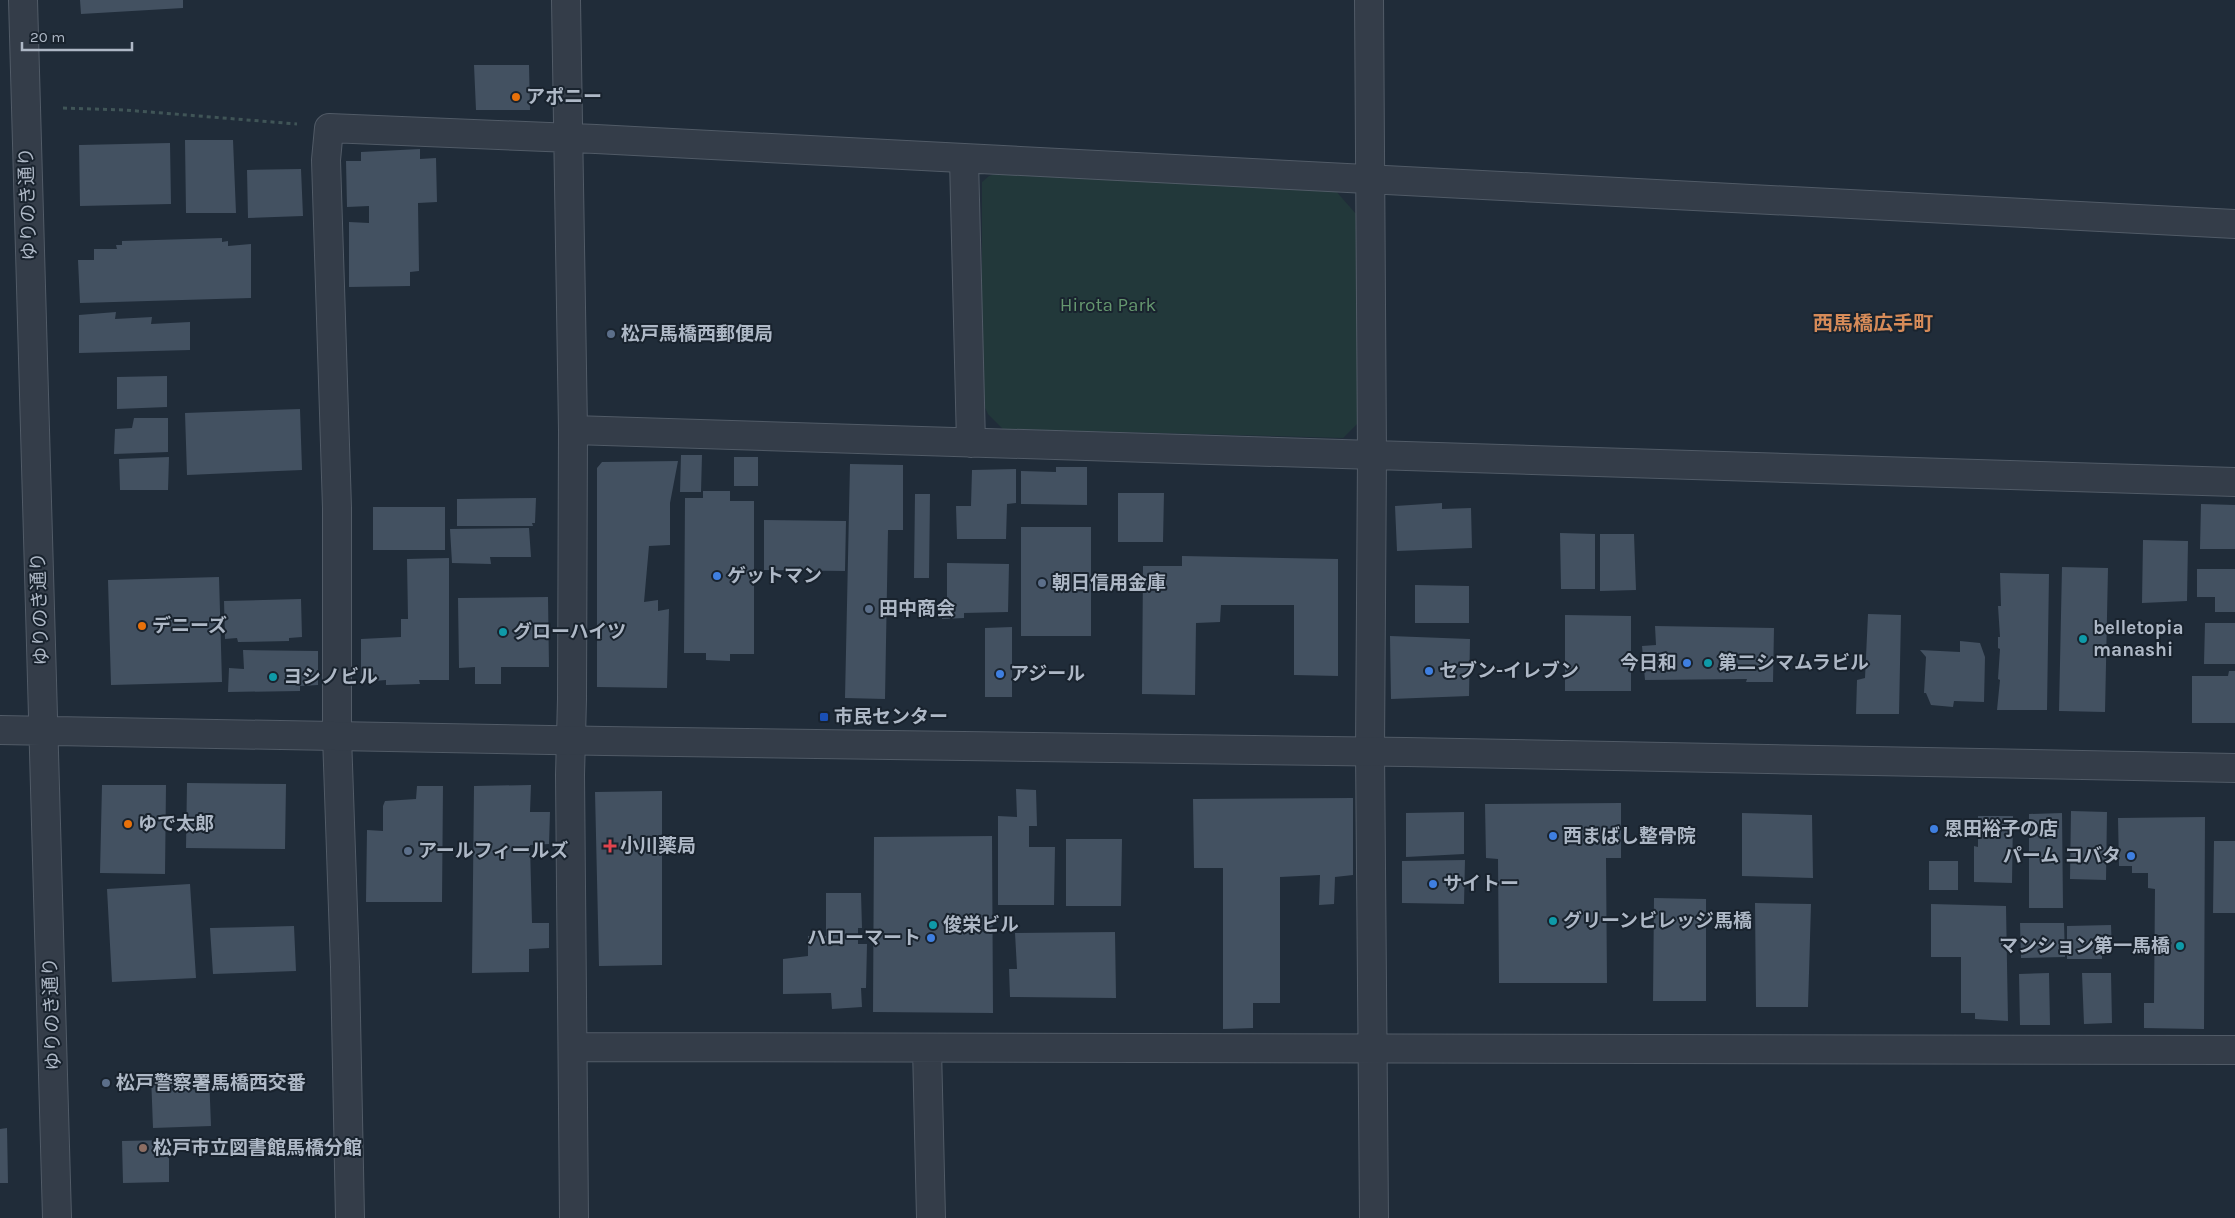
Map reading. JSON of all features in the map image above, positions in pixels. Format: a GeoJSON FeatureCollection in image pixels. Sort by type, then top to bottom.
{"type":"FeatureCollection","features":[{"type":"Feature","properties":{"kind":"street","name":"ゆりのき通り"},"geometry":{"type":"LineString","coordinates":[[23,0],[57,1218]]}},
{"type":"Feature","properties":{"kind":"street"},"geometry":{"type":"LineString","coordinates":[[566,0],[573,430],[572,699],[570,741],[574,1218]]}},
{"type":"Feature","properties":{"kind":"street"},"geometry":{"type":"LineString","coordinates":[[1369,0],[1372,455],[1370,751],[1374,1218]]}},
{"type":"Feature","properties":{"kind":"street"},"geometry":{"type":"LineString","coordinates":[[350,1218],[345,967],[337,736],[338,508],[326,160],[329,128],[567,137],[2235,224]]}},
{"type":"Feature","properties":{"kind":"street"},"geometry":{"type":"LineString","coordinates":[[964,158],[971,442]]}},
{"type":"Feature","properties":{"kind":"street"},"geometry":{"type":"LineString","coordinates":[[573,430],[2235,482]]}},
{"type":"Feature","properties":{"kind":"street"},"geometry":{"type":"LineString","coordinates":[[0,730],[570,741],[1370,751],[2235,768]]}},
{"type":"Feature","properties":{"kind":"street"},"geometry":{"type":"LineString","coordinates":[[573,1047],[2235,1050]]}},
{"type":"Feature","properties":{"kind":"street"},"geometry":{"type":"LineString","coordinates":[[927,1048],[931,1218]]}},
{"type":"Feature","properties":{"kind":"path"},"geometry":{"type":"LineString","coordinates":[[64,108],[125,110],[329,128]]}},
{"type":"Feature","properties":{"kind":"green space","name":"Hirota Park"},"geometry":{"type":"Polygon","coordinates":[[[1001,172],[1334,189],[1357,215],[1358,423],[1343,438],[1003,429],[988,414],[982,401],[982,182],[989,176],[1001,172]]]}},
{"type":"Feature","properties":{"kind":"building"},"geometry":{"type":"Polygon","coordinates":[[[80,0],[183,0],[183,8],[81,14],[80,0]]]}},
{"type":"Feature","properties":{"kind":"building"},"geometry":{"type":"Polygon","coordinates":[[[474,65],[529,65],[530,110],[476,110],[474,65]]]}},
{"type":"Feature","properties":{"kind":"building"},"geometry":{"type":"Polygon","coordinates":[[[185,140],[233,140],[236,213],[186,213],[185,140]]]}},
{"type":"Feature","properties":{"kind":"building"},"geometry":{"type":"Polygon","coordinates":[[[170,143],[171,204],[80,206],[79,145],[170,143]]]}},
{"type":"Feature","properties":{"kind":"building"},"geometry":{"type":"Polygon","coordinates":[[[420,149],[420,159],[436,158],[437,202],[418,203],[419,271],[410,272],[410,286],[349,287],[349,222],[369,223],[369,206],[347,207],[346,161],[361,161],[361,152],[420,149]]]}},
{"type":"Feature","properties":{"kind":"building"},"geometry":{"type":"Polygon","coordinates":[[[301,169],[303,216],[248,218],[247,170],[301,169]]]}},
{"type":"Feature","properties":{"kind":"building"},"geometry":{"type":"Polygon","coordinates":[[[222,238],[222,242],[228,241],[228,246],[251,244],[251,298],[80,303],[78,260],[94,260],[94,249],[117,249],[116,245],[122,245],[122,241],[222,238]]]}},
{"type":"Feature","properties":{"kind":"building"},"geometry":{"type":"Polygon","coordinates":[[[116,312],[115,319],[152,317],[151,324],[190,322],[190,350],[79,353],[79,315],[116,312]]]}},
{"type":"Feature","properties":{"kind":"building"},"geometry":{"type":"Polygon","coordinates":[[[167,376],[167,407],[117,409],[117,377],[167,376]]]}},
{"type":"Feature","properties":{"kind":"building"},"geometry":{"type":"Polygon","coordinates":[[[300,409],[302,470],[187,475],[185,413],[300,409]]]}},
{"type":"Feature","properties":{"kind":"building"},"geometry":{"type":"Polygon","coordinates":[[[134,418],[168,418],[168,452],[114,454],[115,429],[132,428],[134,418]]]}},
{"type":"Feature","properties":{"kind":"building"},"geometry":{"type":"Polygon","coordinates":[[[681,455],[702,455],[701,492],[680,492],[681,455]]]}},
{"type":"Feature","properties":{"kind":"building"},"geometry":{"type":"Polygon","coordinates":[[[169,457],[168,490],[120,490],[119,459],[169,457]]]}},
{"type":"Feature","properties":{"kind":"building"},"geometry":{"type":"Polygon","coordinates":[[[734,457],[758,457],[758,486],[734,486],[734,457]]]}},
{"type":"Feature","properties":{"kind":"building"},"geometry":{"type":"Polygon","coordinates":[[[678,461],[670,503],[670,545],[649,546],[644,602],[658,600],[658,611],[669,609],[667,688],[597,687],[597,468],[602,462],[678,461]]]}},
{"type":"Feature","properties":{"kind":"building"},"geometry":{"type":"Polygon","coordinates":[[[850,464],[903,465],[903,530],[888,530],[885,699],[845,698],[850,464]]]}},
{"type":"Feature","properties":{"kind":"building"},"geometry":{"type":"Polygon","coordinates":[[[1056,467],[1087,467],[1087,505],[1021,504],[1021,471],[1056,472],[1056,467]]]}},
{"type":"Feature","properties":{"kind":"building"},"geometry":{"type":"Polygon","coordinates":[[[1016,469],[1016,503],[1007,504],[1006,539],[957,539],[956,506],[971,506],[972,470],[1016,469]]]}},
{"type":"Feature","properties":{"kind":"building"},"geometry":{"type":"Polygon","coordinates":[[[703,491],[730,491],[730,501],[754,501],[754,654],[730,654],[730,661],[706,660],[706,653],[684,653],[685,498],[703,498],[703,491]]]}},
{"type":"Feature","properties":{"kind":"building"},"geometry":{"type":"Polygon","coordinates":[[[1118,493],[1164,493],[1163,542],[1118,542],[1118,493]]]}},
{"type":"Feature","properties":{"kind":"building"},"geometry":{"type":"Polygon","coordinates":[[[915,494],[930,494],[929,578],[914,578],[915,494]]]}},
{"type":"Feature","properties":{"kind":"building"},"geometry":{"type":"Polygon","coordinates":[[[536,498],[535,523],[532,523],[533,526],[457,526],[457,499],[536,498]]]}},
{"type":"Feature","properties":{"kind":"building"},"geometry":{"type":"Polygon","coordinates":[[[1442,503],[1442,509],[1471,508],[1472,548],[1397,551],[1395,506],[1442,503]]]}},
{"type":"Feature","properties":{"kind":"building"},"geometry":{"type":"Polygon","coordinates":[[[2201,504],[2235,505],[2235,549],[2200,549],[2201,504]]]}},
{"type":"Feature","properties":{"kind":"building"},"geometry":{"type":"Polygon","coordinates":[[[373,507],[445,507],[445,550],[373,550],[373,507]]]}},
{"type":"Feature","properties":{"kind":"building"},"geometry":{"type":"Polygon","coordinates":[[[764,520],[846,521],[845,571],[764,570],[764,520]]]}},
{"type":"Feature","properties":{"kind":"building"},"geometry":{"type":"Polygon","coordinates":[[[1021,527],[1091,527],[1091,636],[1021,636],[1021,527]]]}},
{"type":"Feature","properties":{"kind":"building"},"geometry":{"type":"Polygon","coordinates":[[[529,528],[531,557],[490,557],[491,564],[452,563],[450,529],[529,528]]]}},
{"type":"Feature","properties":{"kind":"building"},"geometry":{"type":"Polygon","coordinates":[[[1560,533],[1595,534],[1595,589],[1561,589],[1560,533]]]}},
{"type":"Feature","properties":{"kind":"building"},"geometry":{"type":"Polygon","coordinates":[[[1600,534],[1634,534],[1636,590],[1600,591],[1600,534]]]}},
{"type":"Feature","properties":{"kind":"building"},"geometry":{"type":"Polygon","coordinates":[[[2143,540],[2188,541],[2187,601],[2142,603],[2143,540]]]}},
{"type":"Feature","properties":{"kind":"building"},"geometry":{"type":"Polygon","coordinates":[[[1182,556],[1338,559],[1338,676],[1294,675],[1294,605],[1221,605],[1220,622],[1196,623],[1195,695],[1142,694],[1143,566],[1182,566],[1182,556]]]}},
{"type":"Feature","properties":{"kind":"building"},"geometry":{"type":"Polygon","coordinates":[[[449,558],[449,680],[419,680],[420,684],[386,685],[386,680],[361,682],[361,639],[401,637],[401,619],[408,619],[407,559],[449,558]]]}},
{"type":"Feature","properties":{"kind":"building"},"geometry":{"type":"Polygon","coordinates":[[[947,563],[1009,564],[1008,612],[964,613],[964,618],[942,619],[942,604],[947,603],[947,563]]]}},
{"type":"Feature","properties":{"kind":"building","name":"belletopia manashi"},"geometry":{"type":"Polygon","coordinates":[[[2062,567],[2108,568],[2105,712],[2059,711],[2062,567]]]}},
{"type":"Feature","properties":{"kind":"building"},"geometry":{"type":"Polygon","coordinates":[[[2197,569],[2235,569],[2235,612],[2215,612],[2215,597],[2197,597],[2197,569]]]}},
{"type":"Feature","properties":{"kind":"building"},"geometry":{"type":"Polygon","coordinates":[[[2000,573],[2049,574],[2047,710],[1997,710],[2000,680],[1998,679],[2000,649],[1998,648],[1998,637],[2000,637],[1998,606],[2001,606],[2000,573]]]}},
{"type":"Feature","properties":{"kind":"building"},"geometry":{"type":"Polygon","coordinates":[[[219,577],[222,682],[111,685],[108,580],[219,577]]]}},
{"type":"Feature","properties":{"kind":"building"},"geometry":{"type":"Polygon","coordinates":[[[1415,585],[1469,586],[1469,623],[1415,623],[1415,585]]]}},
{"type":"Feature","properties":{"kind":"building","name":"グローハイツ"},"geometry":{"type":"Polygon","coordinates":[[[548,597],[549,667],[501,667],[501,684],[475,684],[475,667],[459,668],[458,598],[548,597]]]}},
{"type":"Feature","properties":{"kind":"building"},"geometry":{"type":"Polygon","coordinates":[[[301,599],[302,637],[289,638],[289,641],[238,642],[237,638],[225,639],[224,601],[301,599]]]}},
{"type":"Feature","properties":{"kind":"building"},"geometry":{"type":"Polygon","coordinates":[[[1868,614],[1901,615],[1899,714],[1856,714],[1857,680],[1865,678],[1868,614]]]}},
{"type":"Feature","properties":{"kind":"building"},"geometry":{"type":"Polygon","coordinates":[[[1565,615],[1631,616],[1631,691],[1565,691],[1565,615]]]}},
{"type":"Feature","properties":{"kind":"building"},"geometry":{"type":"Polygon","coordinates":[[[2205,623],[2235,623],[2235,664],[2204,664],[2205,623]]]}},
{"type":"Feature","properties":{"kind":"building","name":"第二シマムラビル"},"geometry":{"type":"Polygon","coordinates":[[[1655,626],[1774,628],[1773,682],[1746,682],[1747,679],[1645,680],[1642,646],[1656,645],[1655,626]]]}},
{"type":"Feature","properties":{"kind":"building"},"geometry":{"type":"Polygon","coordinates":[[[1012,627],[1012,697],[985,697],[985,628],[1012,627]]]}},
{"type":"Feature","properties":{"kind":"building"},"geometry":{"type":"Polygon","coordinates":[[[1390,636],[1470,639],[1469,696],[1391,699],[1390,636]]]}},
{"type":"Feature","properties":{"kind":"building"},"geometry":{"type":"Polygon","coordinates":[[[1960,641],[1980,643],[1985,657],[1984,702],[1954,701],[1953,707],[1931,705],[1926,693],[1924,693],[1926,657],[1920,650],[1960,652],[1960,641]]]}},
{"type":"Feature","properties":{"kind":"building","name":"ヨシノビル"},"geometry":{"type":"Polygon","coordinates":[[[243,650],[318,651],[318,685],[300,686],[300,691],[228,692],[229,668],[244,669],[243,650]]]}},
{"type":"Feature","properties":{"kind":"building"},"geometry":{"type":"Polygon","coordinates":[[[2229,671],[2235,671],[2235,723],[2192,723],[2192,676],[2228,676],[2229,671]]]}},
{"type":"Feature","properties":{"kind":"building"},"geometry":{"type":"Polygon","coordinates":[[[187,783],[286,784],[285,849],[186,848],[187,783]]]}},
{"type":"Feature","properties":{"kind":"building"},"geometry":{"type":"Polygon","coordinates":[[[102,785],[166,785],[165,874],[100,873],[102,785]]]}},
{"type":"Feature","properties":{"kind":"building"},"geometry":{"type":"Polygon","coordinates":[[[531,785],[530,812],[550,812],[549,844],[530,845],[532,923],[549,923],[549,948],[529,949],[529,972],[472,973],[474,786],[531,785]]]}},
{"type":"Feature","properties":{"kind":"building"},"geometry":{"type":"Polygon","coordinates":[[[417,786],[443,786],[442,902],[366,902],[367,830],[383,831],[383,806],[385,801],[416,799],[417,786]]]}},
{"type":"Feature","properties":{"kind":"building"},"geometry":{"type":"Polygon","coordinates":[[[1016,789],[1036,790],[1037,826],[1029,826],[1029,847],[1055,847],[1054,905],[998,905],[998,816],[1017,817],[1016,789]]]}},
{"type":"Feature","properties":{"kind":"building"},"geometry":{"type":"Polygon","coordinates":[[[662,791],[662,965],[599,966],[595,792],[662,791]]]}},
{"type":"Feature","properties":{"kind":"building"},"geometry":{"type":"Polygon","coordinates":[[[1353,798],[1353,875],[1335,877],[1334,904],[1319,905],[1320,875],[1280,877],[1280,1003],[1253,1003],[1253,1028],[1223,1029],[1223,868],[1194,868],[1193,799],[1353,798]]]}},
{"type":"Feature","properties":{"kind":"building","name":"グリーンビレッジ馬橋"},"geometry":{"type":"Polygon","coordinates":[[[1621,803],[1621,858],[1606,858],[1607,983],[1499,983],[1498,859],[1486,858],[1485,804],[1621,803]]]}},
{"type":"Feature","properties":{"kind":"building"},"geometry":{"type":"Polygon","coordinates":[[[2071,811],[2107,812],[2106,880],[2070,879],[2071,811]]]}},
{"type":"Feature","properties":{"kind":"building"},"geometry":{"type":"Polygon","coordinates":[[[1464,812],[1464,854],[1406,857],[1406,813],[1464,812]]]}},
{"type":"Feature","properties":{"kind":"building"},"geometry":{"type":"Polygon","coordinates":[[[1742,813],[1812,815],[1813,878],[1742,876],[1742,813]]]}},
{"type":"Feature","properties":{"kind":"building"},"geometry":{"type":"Polygon","coordinates":[[[2062,813],[2063,908],[2029,908],[2029,814],[2062,813]]]}},
{"type":"Feature","properties":{"kind":"building"},"geometry":{"type":"Polygon","coordinates":[[[1978,816],[2013,816],[2012,883],[1974,882],[1974,846],[1978,847],[1978,816]]]}},
{"type":"Feature","properties":{"kind":"building","name":"マンション第一馬橋"},"geometry":{"type":"Polygon","coordinates":[[[2205,817],[2204,1029],[2144,1028],[2144,1003],[2154,1003],[2155,889],[2148,888],[2148,873],[2132,873],[2132,866],[2119,866],[2118,818],[2205,817]]]}},
{"type":"Feature","properties":{"kind":"building","name":"俊栄ビル"},"geometry":{"type":"Polygon","coordinates":[[[992,836],[993,1013],[873,1012],[874,837],[992,836]]]}},
{"type":"Feature","properties":{"kind":"building"},"geometry":{"type":"Polygon","coordinates":[[[1066,839],[1122,839],[1121,906],[1066,906],[1066,839]]]}},
{"type":"Feature","properties":{"kind":"building"},"geometry":{"type":"Polygon","coordinates":[[[2214,841],[2235,841],[2235,913],[2213,913],[2214,841]]]}},
{"type":"Feature","properties":{"kind":"building"},"geometry":{"type":"Polygon","coordinates":[[[1465,860],[1464,904],[1402,903],[1402,861],[1465,860]]]}},
{"type":"Feature","properties":{"kind":"building"},"geometry":{"type":"Polygon","coordinates":[[[1929,861],[1958,861],[1958,890],[1929,890],[1929,861]]]}},
{"type":"Feature","properties":{"kind":"building"},"geometry":{"type":"Polygon","coordinates":[[[190,884],[196,978],[112,982],[107,889],[190,884]]]}},
{"type":"Feature","properties":{"kind":"building"},"geometry":{"type":"Polygon","coordinates":[[[826,893],[861,893],[862,928],[858,928],[858,944],[867,944],[866,988],[861,988],[862,1007],[832,1009],[831,993],[783,994],[783,959],[808,956],[808,936],[826,936],[826,893]]]}},
{"type":"Feature","properties":{"kind":"building"},"geometry":{"type":"Polygon","coordinates":[[[1654,898],[1706,899],[1706,1001],[1653,1001],[1654,898]]]}},
{"type":"Feature","properties":{"kind":"building"},"geometry":{"type":"Polygon","coordinates":[[[1755,903],[1811,904],[1808,1007],[1756,1007],[1755,903]]]}},
{"type":"Feature","properties":{"kind":"building"},"geometry":{"type":"Polygon","coordinates":[[[1931,904],[2006,906],[2008,1021],[1975,1019],[1975,1013],[1961,1013],[1961,957],[1931,957],[1931,904]]]}},
{"type":"Feature","properties":{"kind":"building"},"geometry":{"type":"Polygon","coordinates":[[[2020,923],[2064,923],[2065,957],[2021,958],[2020,923]]]}},
{"type":"Feature","properties":{"kind":"building"},"geometry":{"type":"Polygon","coordinates":[[[2111,925],[2112,953],[2102,954],[2102,959],[2067,959],[2067,926],[2111,925]]]}},
{"type":"Feature","properties":{"kind":"building"},"geometry":{"type":"Polygon","coordinates":[[[294,926],[296,971],[213,974],[210,928],[294,926]]]}},
{"type":"Feature","properties":{"kind":"building"},"geometry":{"type":"Polygon","coordinates":[[[1115,932],[1116,998],[1010,997],[1009,969],[1017,969],[1015,933],[1115,932]]]}},
{"type":"Feature","properties":{"kind":"building"},"geometry":{"type":"Polygon","coordinates":[[[2049,973],[2050,1025],[2020,1025],[2019,974],[2049,973]]]}},
{"type":"Feature","properties":{"kind":"building"},"geometry":{"type":"Polygon","coordinates":[[[2082,973],[2111,973],[2112,1023],[2084,1024],[2082,973]]]}},
{"type":"Feature","properties":{"kind":"building"},"geometry":{"type":"Polygon","coordinates":[[[209,1074],[211,1126],[153,1128],[151,1075],[209,1074]]]}},
{"type":"Feature","properties":{"kind":"building"},"geometry":{"type":"Polygon","coordinates":[[[7,1128],[8,1183],[0,1183],[0,1129],[7,1128]]]}},
{"type":"Feature","properties":{"kind":"building"},"geometry":{"type":"Polygon","coordinates":[[[169,1140],[169,1182],[123,1183],[122,1141],[169,1140]]]}},
{"type":"Feature","properties":{"kind":"place","name":"アポニー"},"geometry":{"type":"Point","coordinates":[516,97]}},
{"type":"Feature","properties":{"kind":"place","name":"松戸馬橋西郵便局"},"geometry":{"type":"Point","coordinates":[611,334]}},
{"type":"Feature","properties":{"kind":"place","name":"ゲットマン"},"geometry":{"type":"Point","coordinates":[717,576]}},
{"type":"Feature","properties":{"kind":"place","name":"朝日信用金庫"},"geometry":{"type":"Point","coordinates":[1042,583]}},
{"type":"Feature","properties":{"kind":"place","name":"田中商会"},"geometry":{"type":"Point","coordinates":[869,609]}},
{"type":"Feature","properties":{"kind":"place","name":"デニーズ"},"geometry":{"type":"Point","coordinates":[142,626]}},
{"type":"Feature","properties":{"kind":"place","name":"グローハイツ"},"geometry":{"type":"Point","coordinates":[503,632]}},
{"type":"Feature","properties":{"kind":"place","name":"belletopia manashi"},"geometry":{"type":"Point","coordinates":[2083,639]}},
{"type":"Feature","properties":{"kind":"place","name":"今日和"},"geometry":{"type":"Point","coordinates":[1687,663]}},
{"type":"Feature","properties":{"kind":"place","name":"第二シマムラビル"},"geometry":{"type":"Point","coordinates":[1708,663]}},
{"type":"Feature","properties":{"kind":"place","name":"セブン-イレブン"},"geometry":{"type":"Point","coordinates":[1429,671]}},
{"type":"Feature","properties":{"kind":"place","name":"アジール"},"geometry":{"type":"Point","coordinates":[1000,674]}},
{"type":"Feature","properties":{"kind":"place","name":"ヨシノビル"},"geometry":{"type":"Point","coordinates":[273,677]}},
{"type":"Feature","properties":{"kind":"place","name":"市民センター"},"geometry":{"type":"Point","coordinates":[824,717]}},
{"type":"Feature","properties":{"kind":"place","name":"ゆで太郎"},"geometry":{"type":"Point","coordinates":[128,824]}},
{"type":"Feature","properties":{"kind":"place","name":"恩田裕子の店"},"geometry":{"type":"Point","coordinates":[1934,829]}},
{"type":"Feature","properties":{"kind":"place","name":"西まばし整骨院"},"geometry":{"type":"Point","coordinates":[1553,836]}},
{"type":"Feature","properties":{"kind":"place","name":"小川薬局"},"geometry":{"type":"Point","coordinates":[610,846]}},
{"type":"Feature","properties":{"kind":"place","name":"アールフィールズ"},"geometry":{"type":"Point","coordinates":[408,851]}},
{"type":"Feature","properties":{"kind":"place","name":"パーム コバタ"},"geometry":{"type":"Point","coordinates":[2131,856]}},
{"type":"Feature","properties":{"kind":"place","name":"サイトー"},"geometry":{"type":"Point","coordinates":[1433,884]}},
{"type":"Feature","properties":{"kind":"place","name":"グリーンビレッジ馬橋"},"geometry":{"type":"Point","coordinates":[1553,921]}},
{"type":"Feature","properties":{"kind":"place","name":"俊栄ビル"},"geometry":{"type":"Point","coordinates":[933,925]}},
{"type":"Feature","properties":{"kind":"place","name":"ハローマート"},"geometry":{"type":"Point","coordinates":[931,938]}},
{"type":"Feature","properties":{"kind":"place","name":"マンション第一馬橋"},"geometry":{"type":"Point","coordinates":[2180,946]}},
{"type":"Feature","properties":{"kind":"place","name":"松戸警察署馬橋西交番"},"geometry":{"type":"Point","coordinates":[106,1083]}},
{"type":"Feature","properties":{"kind":"place","name":"松戸市立図書館馬橋分館"},"geometry":{"type":"Point","coordinates":[143,1148]}},
{"type":"Feature","properties":{"kind":"district","name":"西馬橋広手町"},"geometry":{"type":"Point","coordinates":[1873,323]}}]}
